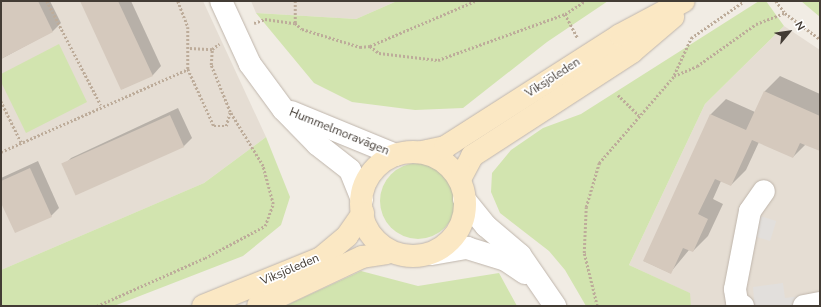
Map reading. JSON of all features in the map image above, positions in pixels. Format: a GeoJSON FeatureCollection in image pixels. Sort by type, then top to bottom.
{"type":"FeatureCollection","features":[{"type":"Feature","properties":{"kind":"main road","name":"Viksjöleden"},"geometry":{"type":"LineString","coordinates":[[422,152],[445,147],[620,35],[684,1]]}},
{"type":"Feature","properties":{"kind":"main road","name":"Viksjöleden"},"geometry":{"type":"LineString","coordinates":[[462,189],[472,156],[632,52],[693,1]]}},
{"type":"Feature","properties":{"kind":"main road"},"geometry":{"type":"LineString","coordinates":[[422,152],[450,164],[462,189],[464,218],[453,238],[432,254],[410,259],[388,252],[375,240],[363,206],[372,171],[396,154],[422,152]]}},
{"type":"Feature","properties":{"kind":"main road","name":"Viksjöleden"},"geometry":{"type":"LineString","coordinates":[[203,306],[321,258],[347,236],[363,206]]}},
{"type":"Feature","properties":{"kind":"main road","name":"Viksjöleden"},"geometry":{"type":"LineString","coordinates":[[258,306],[362,257],[388,252]]}},
{"type":"Feature","properties":{"kind":"street","name":"Hummelmoravägen"},"geometry":{"type":"LineString","coordinates":[[221,1],[250,64],[283,108],[317,144],[350,170],[363,206]]}},
{"type":"Feature","properties":{"kind":"street","name":"Hummelmoravägen"},"geometry":{"type":"LineString","coordinates":[[283,108],[396,154]]}},
{"type":"Feature","properties":{"kind":"street"},"geometry":{"type":"LineString","coordinates":[[462,189],[486,226],[520,255],[535,280],[555,306]]}},
{"type":"Feature","properties":{"kind":"street"},"geometry":{"type":"LineString","coordinates":[[743,306],[737,302],[735,289],[750,211],[764,191]]}},
{"type":"Feature","properties":{"kind":"street"},"geometry":{"type":"LineString","coordinates":[[432,254],[467,248],[504,259],[535,280]]}},
{"type":"Feature","properties":{"kind":"street"},"geometry":{"type":"LineString","coordinates":[[804,306],[820,303]]}},
{"type":"Feature","properties":{"kind":"path"},"geometry":{"type":"LineString","coordinates":[[47,1],[101,105]]}},
{"type":"Feature","properties":{"kind":"path"},"geometry":{"type":"LineString","coordinates":[[178,1],[188,27],[190,48],[188,69],[214,126],[226,126],[230,112]]}},
{"type":"Feature","properties":{"kind":"path"},"geometry":{"type":"LineString","coordinates":[[294,23],[295,1]]}},
{"type":"Feature","properties":{"kind":"path"},"geometry":{"type":"LineString","coordinates":[[370,46],[475,1]]}},
{"type":"Feature","properties":{"kind":"path"},"geometry":{"type":"LineString","coordinates":[[254,23],[265,20],[294,23],[338,40],[370,46],[379,53],[438,60],[565,14],[585,1]]}},
{"type":"Feature","properties":{"kind":"path"},"geometry":{"type":"LineString","coordinates":[[776,1],[785,13],[820,39]]}},
{"type":"Feature","properties":{"kind":"path"},"geometry":{"type":"LineString","coordinates":[[597,306],[584,253],[586,206],[599,162],[674,76],[691,38],[743,2]]}},
{"type":"Feature","properties":{"kind":"path"},"geometry":{"type":"LineString","coordinates":[[674,76],[697,66],[756,24],[785,13]]}},
{"type":"Feature","properties":{"kind":"path"},"geometry":{"type":"LineString","coordinates":[[565,14],[581,43]]}},
{"type":"Feature","properties":{"kind":"path"},"geometry":{"type":"LineString","coordinates":[[190,48],[212,49],[225,38]]}},
{"type":"Feature","properties":{"kind":"path"},"geometry":{"type":"LineString","coordinates":[[97,306],[205,258],[265,226],[273,204],[263,166],[230,112],[211,65],[212,49]]}},
{"type":"Feature","properties":{"kind":"path"},"geometry":{"type":"LineString","coordinates":[[1,152],[101,105],[188,69]]}},
{"type":"Feature","properties":{"kind":"path"},"geometry":{"type":"LineString","coordinates":[[618,95],[639,115]]}},
{"type":"Feature","properties":{"kind":"path"},"geometry":{"type":"LineString","coordinates":[[1,101],[21,142]]}},
{"type":"Feature","properties":{"kind":"shaded area"},"geometry":{"type":"Polygon","coordinates":[[[1,1],[203,1],[266,137],[204,183],[1,270],[1,1]]]}},
{"type":"Feature","properties":{"kind":"shaded area"},"geometry":{"type":"Polygon","coordinates":[[[251,1],[397,1],[356,19],[256,13],[251,1]]]}},
{"type":"Feature","properties":{"kind":"shaded area"},"geometry":{"type":"Polygon","coordinates":[[[784,26],[820,50],[820,306],[691,306],[689,293],[629,265],[705,104],[784,26]]]}},
{"type":"Feature","properties":{"kind":"shaded area"},"geometry":{"type":"Polygon","coordinates":[[[760,216],[776,221],[770,241],[754,236],[760,216]]]}},
{"type":"Feature","properties":{"kind":"shaded area"},"geometry":{"type":"Polygon","coordinates":[[[783,283],[785,298],[801,296],[803,306],[714,306],[754,301],[753,287],[783,283]]]}},
{"type":"Feature","properties":{"kind":"green space"},"geometry":{"type":"Polygon","coordinates":[[[397,1],[608,1],[547,42],[463,108],[415,110],[352,102],[314,83],[256,13],[356,19],[397,1]]]}},
{"type":"Feature","properties":{"kind":"green space"},"geometry":{"type":"Polygon","coordinates":[[[759,1],[766,1],[784,26],[705,104],[629,265],[690,293],[691,306],[586,306],[565,270],[549,251],[500,213],[491,192],[492,173],[511,150],[543,128],[581,114],[759,1]]]}},
{"type":"Feature","properties":{"kind":"green space"},"geometry":{"type":"Polygon","coordinates":[[[801,1],[820,1],[820,17],[801,1]]]}},
{"type":"Feature","properties":{"kind":"green space"},"geometry":{"type":"Polygon","coordinates":[[[59,44],[87,102],[26,133],[1,82],[1,74],[59,44]]]}},
{"type":"Feature","properties":{"kind":"green space"},"geometry":{"type":"Polygon","coordinates":[[[266,137],[290,197],[281,225],[243,256],[114,306],[1,306],[1,270],[204,183],[266,137]]]}},
{"type":"Feature","properties":{"kind":"green space"},"geometry":{"type":"Polygon","coordinates":[[[418,163],[432,166],[445,174],[453,187],[456,201],[453,215],[445,228],[432,236],[418,239],[404,236],[391,228],[383,215],[380,201],[383,187],[391,174],[404,166],[418,163]]]}},
{"type":"Feature","properties":{"kind":"green space"},"geometry":{"type":"Polygon","coordinates":[[[361,271],[418,286],[499,273],[517,306],[285,306],[361,271]]]}},
{"type":"Feature","properties":{"kind":"building"},"geometry":{"type":"Polygon","coordinates":[[[1,1],[38,1],[53,32],[1,59],[1,1]]]}},
{"type":"Feature","properties":{"kind":"building"},"geometry":{"type":"Polygon","coordinates":[[[80,1],[118,1],[153,76],[121,90],[80,1]]]}},
{"type":"Feature","properties":{"kind":"building"},"geometry":{"type":"Polygon","coordinates":[[[764,91],[820,116],[820,151],[800,143],[793,158],[752,140],[731,186],[715,179],[698,214],[708,219],[693,252],[683,248],[671,274],[643,261],[710,114],[746,130],[764,91]]]}},
{"type":"Feature","properties":{"kind":"building"},"geometry":{"type":"Polygon","coordinates":[[[170,115],[184,147],[76,195],[61,163],[170,115]]]}},
{"type":"Feature","properties":{"kind":"building"},"geometry":{"type":"Polygon","coordinates":[[[30,168],[52,217],[15,233],[1,203],[1,181],[30,168]]]}}]}
